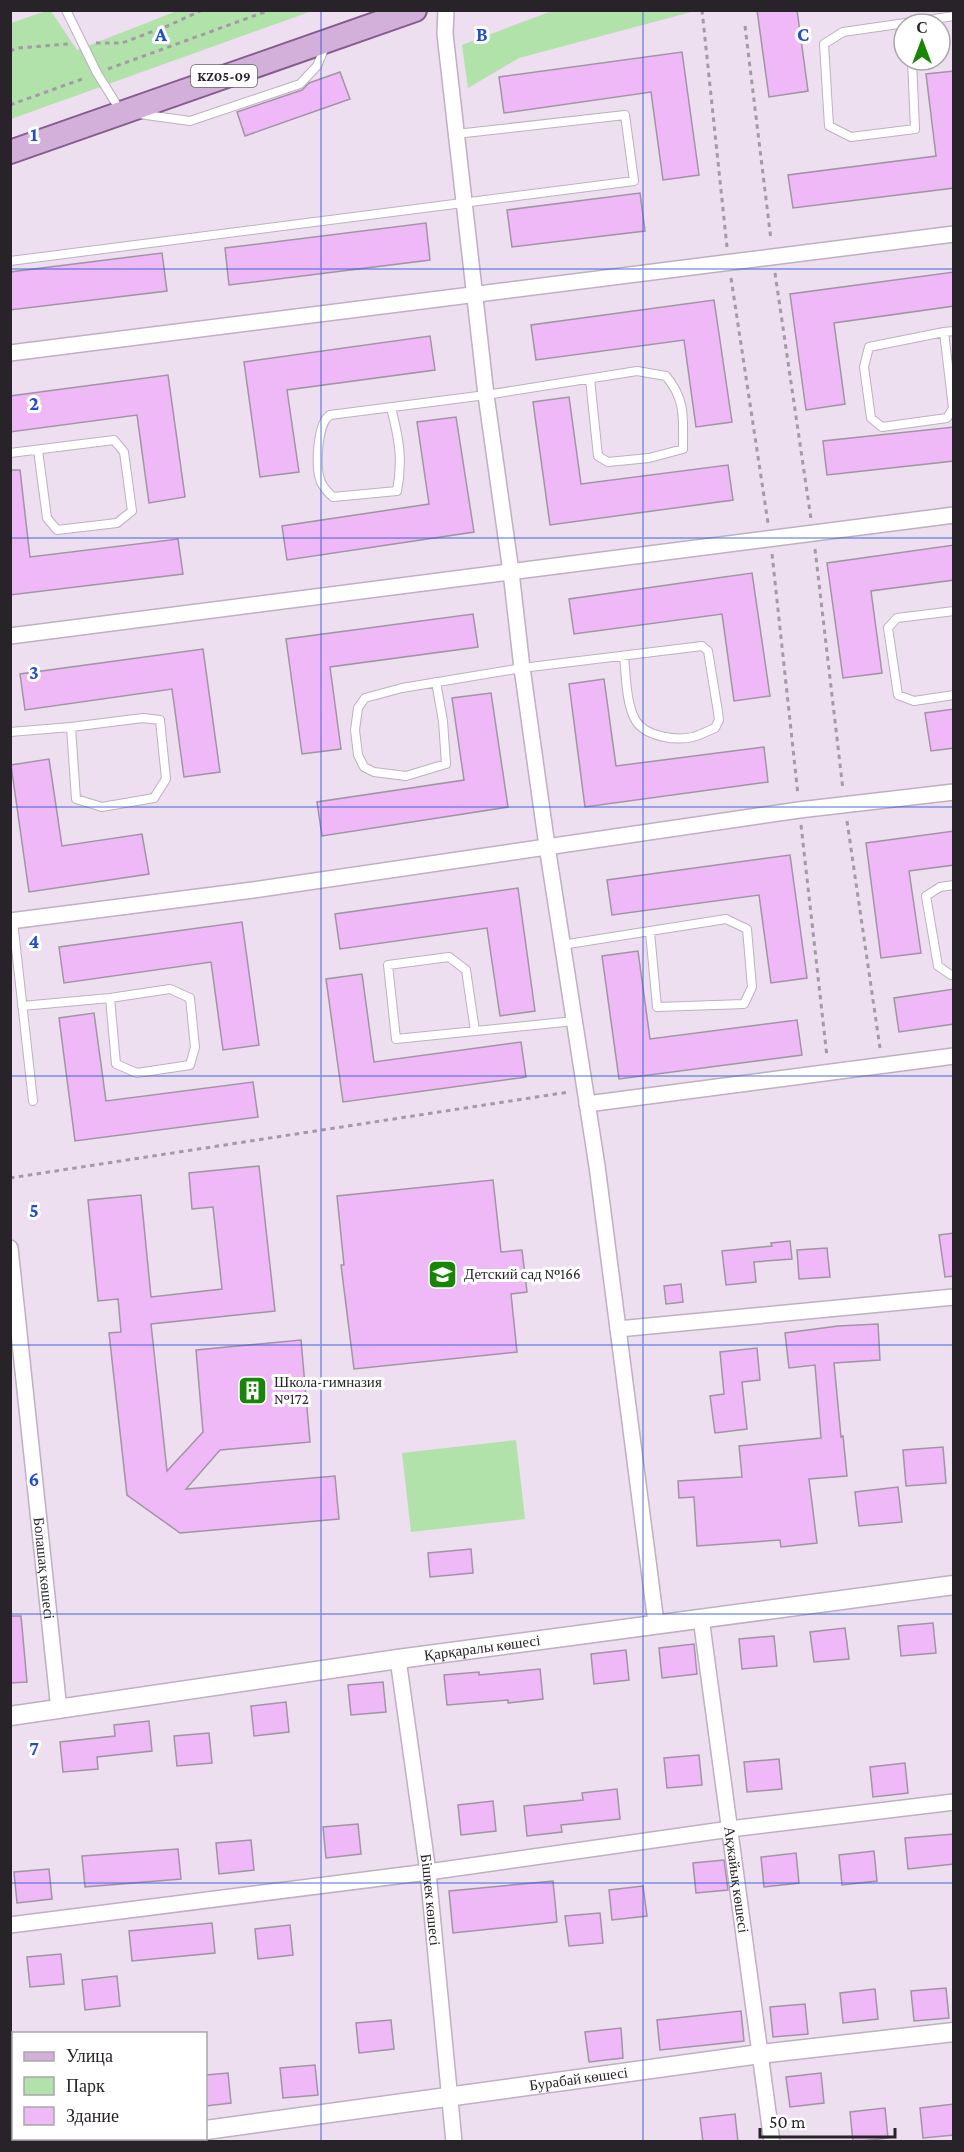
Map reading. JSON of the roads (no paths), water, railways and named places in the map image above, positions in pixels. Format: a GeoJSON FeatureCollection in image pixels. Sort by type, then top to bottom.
{"type":"FeatureCollection","features":[{"type":"Feature","properties":{"kind":"main road","name":"KZ05-09"},"geometry":{"type":"LineString","coordinates":[[10,152],[415,10]]}},
{"type":"Feature","properties":{"kind":"street"},"geometry":{"type":"LineString","coordinates":[[446,10],[445,34],[486,395],[512,572],[522,668],[547,846],[586,1097],[656,1623]]}},
{"type":"Feature","properties":{"kind":"street"},"geometry":{"type":"LineString","coordinates":[[10,353],[954,234]]}},
{"type":"Feature","properties":{"kind":"street"},"geometry":{"type":"LineString","coordinates":[[10,636],[954,515]]}},
{"type":"Feature","properties":{"kind":"street"},"geometry":{"type":"LineString","coordinates":[[12,921],[253,890],[800,810],[954,792]]}},
{"type":"Feature","properties":{"kind":"street"},"geometry":{"type":"LineString","coordinates":[[586,1097],[954,1056]]}},
{"type":"Feature","properties":{"kind":"street","name":"Болашақ көшесі"},"geometry":{"type":"LineString","coordinates":[[10,1248],[59,1710]]}},
{"type":"Feature","properties":{"kind":"street"},"geometry":{"type":"LineString","coordinates":[[618,1329],[954,1297]]}},
{"type":"Feature","properties":{"kind":"street","name":"Қарқаралы көшесі"},"geometry":{"type":"LineString","coordinates":[[10,1716],[656,1623],[954,1585]]}},
{"type":"Feature","properties":{"kind":"street","name":"Ақжайық көшесі"},"geometry":{"type":"LineString","coordinates":[[701,1618],[772,2142]]}},
{"type":"Feature","properties":{"kind":"street","name":"Бішкек көшесі"},"geometry":{"type":"LineString","coordinates":[[398,1659],[428,1872],[454,2142]]}},
{"type":"Feature","properties":{"kind":"street"},"geometry":{"type":"LineString","coordinates":[[10,1925],[428,1872],[730,1829],[954,1802]]}},
{"type":"Feature","properties":{"kind":"street","name":"Бурабай көшесі"},"geometry":{"type":"LineString","coordinates":[[207,2130],[760,2054],[954,2032]]}},
{"type":"Feature","properties":{"kind":"lane"},"geometry":{"type":"LineString","coordinates":[[66,10],[97,73],[121,112],[190,121],[300,84],[317,66],[328,40]]}},
{"type":"Feature","properties":{"kind":"lane"},"geometry":{"type":"LineString","coordinates":[[892,25],[843,32],[824,44],[829,126],[851,137],[915,129],[913,72]]}},
{"type":"Feature","properties":{"kind":"lane"},"geometry":{"type":"LineString","coordinates":[[10,261],[634,181],[625,115],[456,134]]}},
{"type":"Feature","properties":{"kind":"lane"},"geometry":{"type":"LineString","coordinates":[[944,332],[953,408],[947,417],[882,427],[872,418],[864,367],[869,347],[944,332],[954,331]]}},
{"type":"Feature","properties":{"kind":"lane"},"geometry":{"type":"LineString","coordinates":[[391,408],[399,437],[401,470],[397,491],[333,497],[320,480],[320,431],[325,418],[336,414],[486,395],[637,371],[666,376],[677,389],[683,409],[683,449],[649,458],[608,462],[598,456],[590,379]]}},
{"type":"Feature","properties":{"kind":"lane"},"geometry":{"type":"LineString","coordinates":[[10,453],[114,440],[124,452],[132,511],[117,523],[57,530],[47,518],[38,450]]}},
{"type":"Feature","properties":{"kind":"lane"},"geometry":{"type":"LineString","coordinates":[[954,611],[897,618],[888,628],[898,695],[914,701],[954,695]]}},
{"type":"Feature","properties":{"kind":"lane"},"geometry":{"type":"LineString","coordinates":[[436,682],[443,721],[446,764],[406,776],[374,772],[364,767],[358,755],[356,730],[358,708],[365,698],[402,688],[436,682],[522,668],[702,646],[708,651],[718,712],[719,720],[715,728],[692,737],[659,737],[636,722],[628,696],[624,656]]}},
{"type":"Feature","properties":{"kind":"lane"},"geometry":{"type":"LineString","coordinates":[[10,732],[143,718],[160,720],[166,778],[154,798],[102,807],[76,799],[71,727]]}},
{"type":"Feature","properties":{"kind":"lane"},"geometry":{"type":"LineString","coordinates":[[954,885],[940,887],[926,896],[938,966],[954,975]]}},
{"type":"Feature","properties":{"kind":"lane"},"geometry":{"type":"LineString","coordinates":[[562,945],[726,919],[747,929],[752,987],[744,1004],[657,1007],[650,932]]}},
{"type":"Feature","properties":{"kind":"lane"},"geometry":{"type":"LineString","coordinates":[[12,921],[33,1101]]}},
{"type":"Feature","properties":{"kind":"lane"},"geometry":{"type":"LineString","coordinates":[[475,1031],[466,970],[449,957],[388,965],[396,1039],[574,1021]]}},
{"type":"Feature","properties":{"kind":"lane"},"geometry":{"type":"LineString","coordinates":[[22,1006],[110,998],[170,989],[190,998],[195,1047],[190,1065],[137,1073],[116,1064],[110,998]]}},
{"type":"Feature","properties":{"kind":"place","name":"Детский сад №166"},"geometry":{"type":"Point","coordinates":[443,1274]}},
{"type":"Feature","properties":{"kind":"place","name":"Школа-гимназия №172"},"geometry":{"type":"Point","coordinates":[253,1391]}}]}
